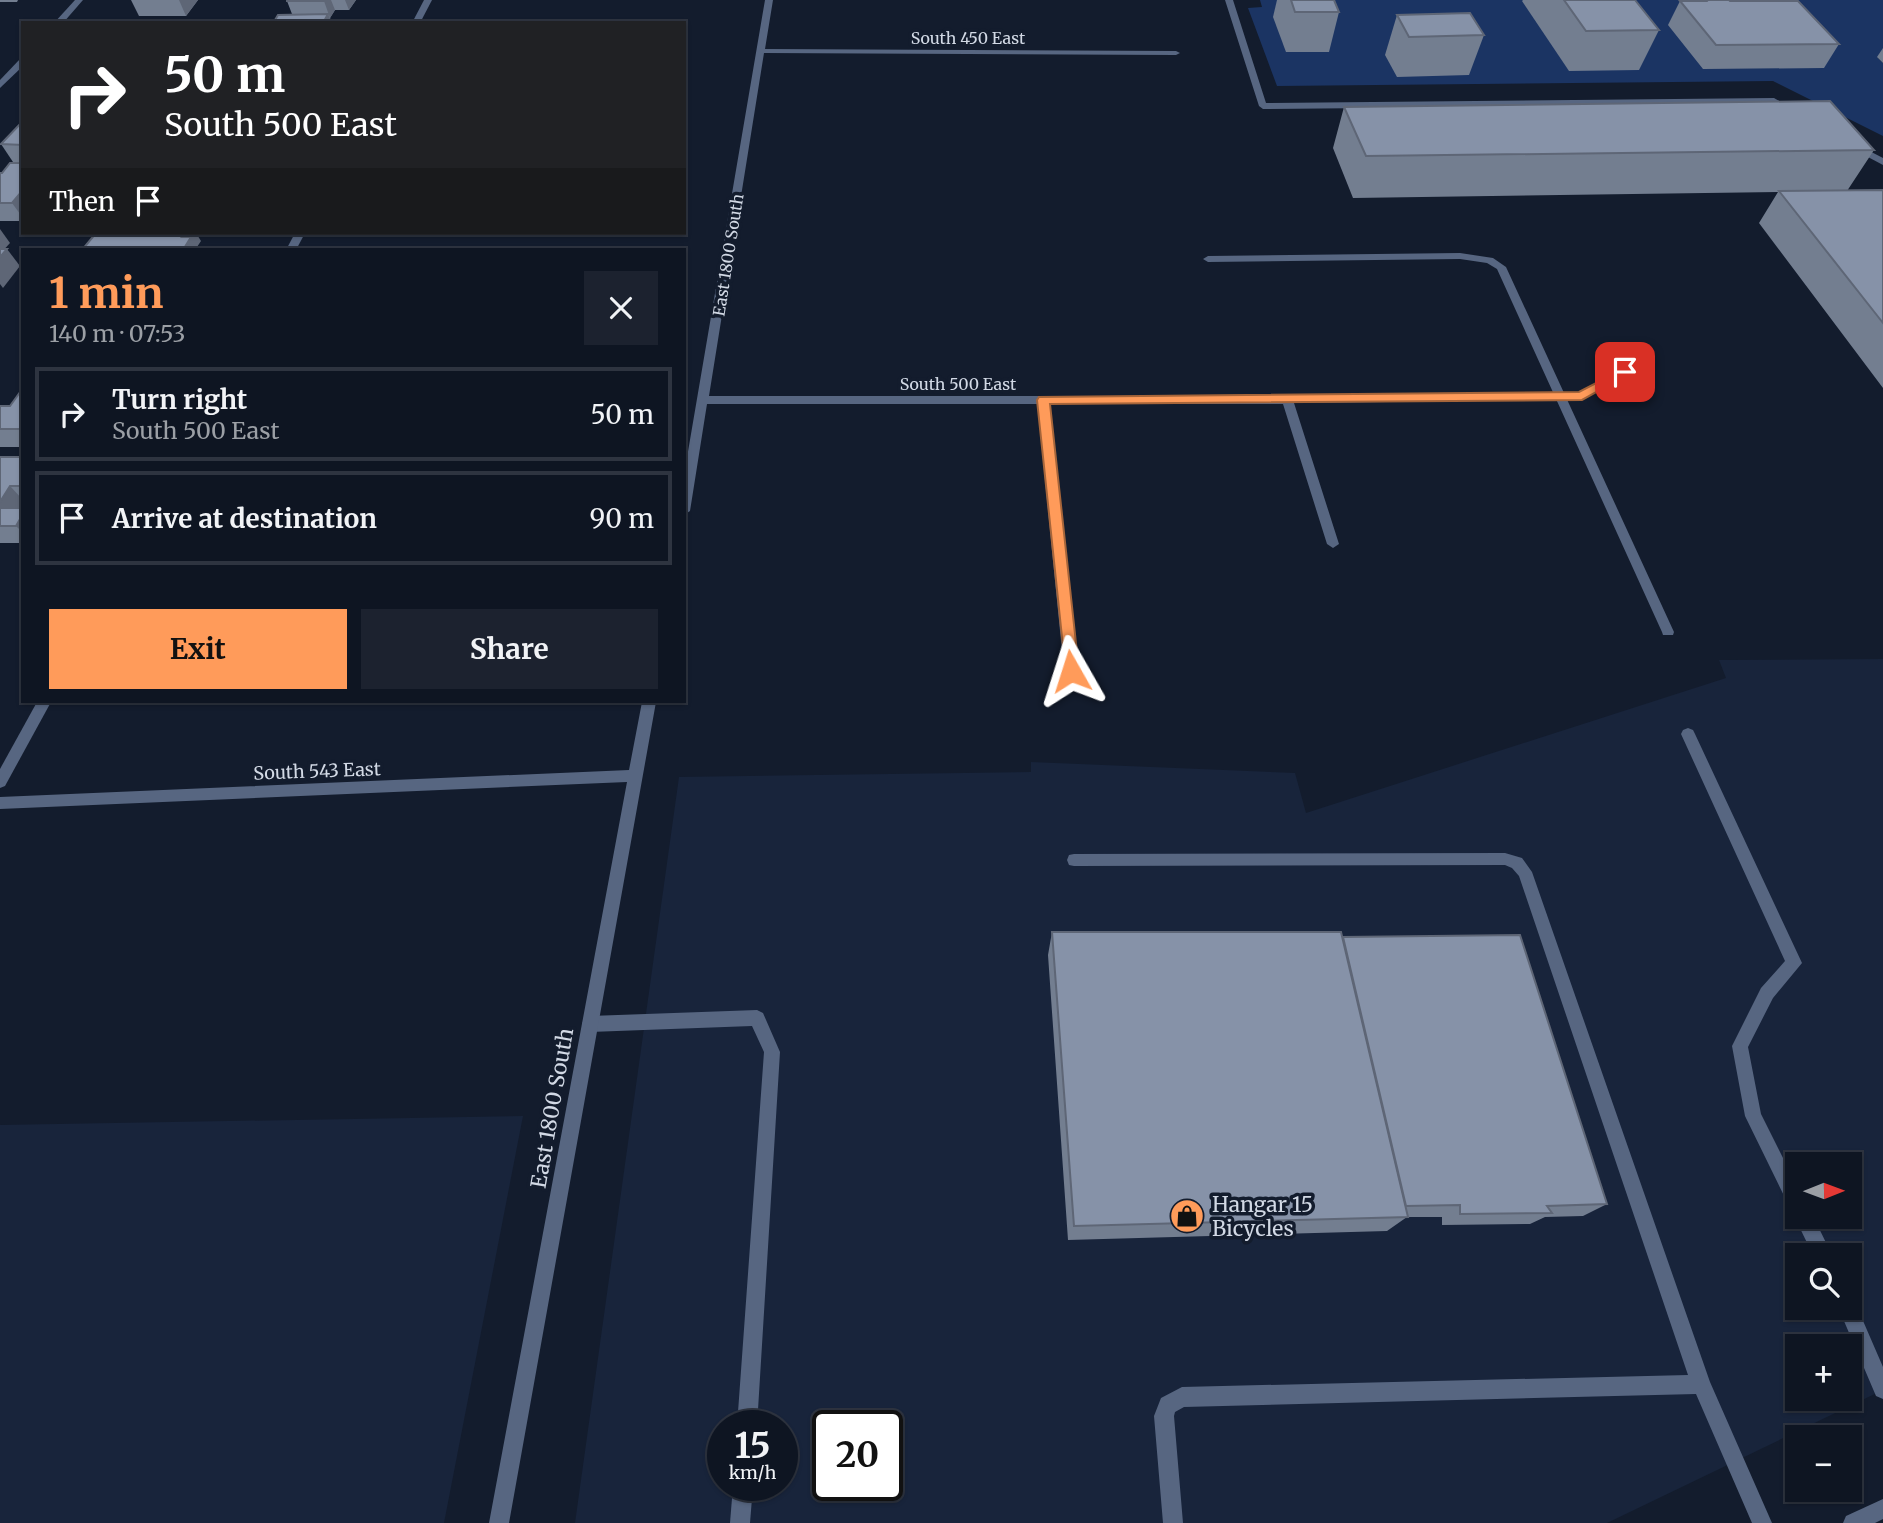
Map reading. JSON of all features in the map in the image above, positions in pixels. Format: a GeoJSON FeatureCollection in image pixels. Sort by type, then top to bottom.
{"type":"FeatureCollection","features":[{"type":"Feature","properties":{"kind":"street"},"geometry":{"type":"LineString","coordinates":[[60,21],[79,0]]}},
{"type":"Feature","properties":{"kind":"street"},"geometry":{"type":"LineString","coordinates":[[416,21],[428,0]]}},
{"type":"Feature","properties":{"kind":"street","name":"East 1800 South"},"geometry":{"type":"LineString","coordinates":[[686,500],[705,400],[769,0]]}},
{"type":"Feature","properties":{"kind":"street"},"geometry":{"type":"LineString","coordinates":[[1229,0],[1263,106],[1774,101],[1794,113]]}},
{"type":"Feature","properties":{"kind":"street","name":"South 450 East"},"geometry":{"type":"LineString","coordinates":[[761,51],[1176,53]]}},
{"type":"Feature","properties":{"kind":"street"},"geometry":{"type":"LineString","coordinates":[[0,85],[21,63]]}},
{"type":"Feature","properties":{"kind":"street"},"geometry":{"type":"LineString","coordinates":[[1849,143],[1883,162]]}},
{"type":"Feature","properties":{"kind":"street"},"geometry":{"type":"LineString","coordinates":[[1208,259],[1460,256],[1490,260],[1505,273],[1668,632]]}},
{"type":"Feature","properties":{"kind":"street","name":"South 500 East"},"geometry":{"type":"LineString","coordinates":[[705,400],[1287,400],[1582,396],[1625,372]]}},
{"type":"Feature","properties":{"kind":"street"},"geometry":{"type":"LineString","coordinates":[[1043,400],[1071,671]]}},
{"type":"Feature","properties":{"kind":"street"},"geometry":{"type":"LineString","coordinates":[[1287,400],[1333,544]]}},
{"type":"Feature","properties":{"kind":"street"},"geometry":{"type":"LineString","coordinates":[[0,782],[43,703]]}},
{"type":"Feature","properties":{"kind":"street","name":"East 1800 South"},"geometry":{"type":"LineString","coordinates":[[499,1523],[649,703]]}},
{"type":"Feature","properties":{"kind":"street"},"geometry":{"type":"LineString","coordinates":[[1688,734],[1794,963],[1767,993],[1740,1046],[1753,1116],[1785,1180]]}},
{"type":"Feature","properties":{"kind":"street","name":"South 543 East"},"geometry":{"type":"LineString","coordinates":[[0,803],[636,776]]}},
{"type":"Feature","properties":{"kind":"street"},"geometry":{"type":"LineString","coordinates":[[1074,860],[1505,859],[1517,863],[1525,872],[1701,1384],[1762,1523]]}},
{"type":"Feature","properties":{"kind":"street"},"geometry":{"type":"LineString","coordinates":[[590,1024],[757,1018],[772,1052],[748,1410]]}},
{"type":"Feature","properties":{"kind":"street"},"geometry":{"type":"LineString","coordinates":[[1853,1320],[1883,1389]]}},
{"type":"Feature","properties":{"kind":"street"},"geometry":{"type":"LineString","coordinates":[[1173,1523],[1164,1416],[1168,1405],[1182,1397],[1701,1384]]}},
{"type":"Feature","properties":{"kind":"street"},"geometry":{"type":"LineString","coordinates":[[740,1523],[742,1501]]}},
{"type":"Feature","properties":{"kind":"street"},"geometry":{"type":"LineString","coordinates":[[1853,1523],[1883,1509]]}},
{"type":"Feature","properties":{"kind":"shaded area"},"geometry":{"type":"Polygon","coordinates":[[[1260,0],[1883,0],[1883,57],[1878,58],[1883,63],[1883,136],[1773,81],[1277,86],[1248,8],[1262,7],[1260,0]]]}},
{"type":"Feature","properties":{"kind":"shaded area"},"geometry":{"type":"Polygon","coordinates":[[[1883,659],[1883,1390],[1862,1400],[1862,1334],[1785,1334],[1785,1411],[1839,1411],[1810,1425],[1785,1425],[1785,1437],[1607,1523],[575,1523],[679,777],[1031,772],[1031,762],[1295,773],[1306,813],[1726,678],[1719,660],[1883,659]]]}},
{"type":"Feature","properties":{"kind":"shaded area"},"geometry":{"type":"Polygon","coordinates":[[[523,1116],[444,1523],[0,1523],[0,1125],[523,1116]]]}},
{"type":"Feature","properties":{"kind":"building"},"geometry":{"type":"Polygon","coordinates":[[[324,0],[324,1],[287,1],[324,0]]]}},
{"type":"Feature","properties":{"kind":"building"},"geometry":{"type":"Polygon","coordinates":[[[1291,0],[1334,0],[1339,12],[1295,12],[1291,0]]]}},
{"type":"Feature","properties":{"kind":"building"},"geometry":{"type":"Polygon","coordinates":[[[1564,0],[1635,0],[1659,30],[1586,31],[1564,0]]]}},
{"type":"Feature","properties":{"kind":"building"},"geometry":{"type":"Polygon","coordinates":[[[1680,1],[1798,1],[1839,44],[1716,45],[1680,1]]]}},
{"type":"Feature","properties":{"kind":"building"},"geometry":{"type":"Polygon","coordinates":[[[1470,13],[1484,35],[1409,37],[1397,15],[1470,13]]]}},
{"type":"Feature","properties":{"kind":"building"},"geometry":{"type":"Polygon","coordinates":[[[328,14],[324,21],[259,21],[275,20],[278,15],[328,14]]]}},
{"type":"Feature","properties":{"kind":"building"},"geometry":{"type":"Polygon","coordinates":[[[1830,101],[1874,150],[1366,156],[1344,107],[1830,101]]]}},
{"type":"Feature","properties":{"kind":"building"},"geometry":{"type":"Polygon","coordinates":[[[21,123],[21,145],[1,144],[21,123]]]}},
{"type":"Feature","properties":{"kind":"building"},"geometry":{"type":"Polygon","coordinates":[[[10,163],[21,163],[21,192],[12,203],[0,203],[2,173],[10,163]]]}},
{"type":"Feature","properties":{"kind":"building"},"geometry":{"type":"Polygon","coordinates":[[[1883,190],[1883,323],[1779,191],[1883,190]]]}},
{"type":"Feature","properties":{"kind":"building"},"geometry":{"type":"Polygon","coordinates":[[[94,235],[191,237],[184,248],[84,248],[94,235]]]}},
{"type":"Feature","properties":{"kind":"building"},"geometry":{"type":"Polygon","coordinates":[[[21,391],[21,429],[0,429],[0,406],[10,406],[21,391]]]}},
{"type":"Feature","properties":{"kind":"building"},"geometry":{"type":"Polygon","coordinates":[[[0,457],[21,457],[21,486],[10,486],[0,502],[0,457]]]}},
{"type":"Feature","properties":{"kind":"building"},"geometry":{"type":"Polygon","coordinates":[[[0,508],[21,508],[21,517],[16,526],[0,526],[0,508]]]}},
{"type":"Feature","properties":{"kind":"building"},"geometry":{"type":"Polygon","coordinates":[[[1052,932],[1341,932],[1408,1217],[1074,1226],[1052,932]]]}},
{"type":"Feature","properties":{"kind":"building"},"geometry":{"type":"Polygon","coordinates":[[[1520,935],[1607,1204],[1547,1206],[1552,1213],[1460,1214],[1460,1205],[1406,1206],[1343,937],[1520,935]]]}},
{"type":"Feature","properties":{"kind":"place","name":"Hangar 15 Bicycles"},"geometry":{"type":"Point","coordinates":[1187,1216]}},
{"type":"Feature","properties":{"kind":"route"},"geometry":{"type":"LineString","coordinates":[[1071,671],[1043,400],[1582,396],[1625,372]]}}]}
